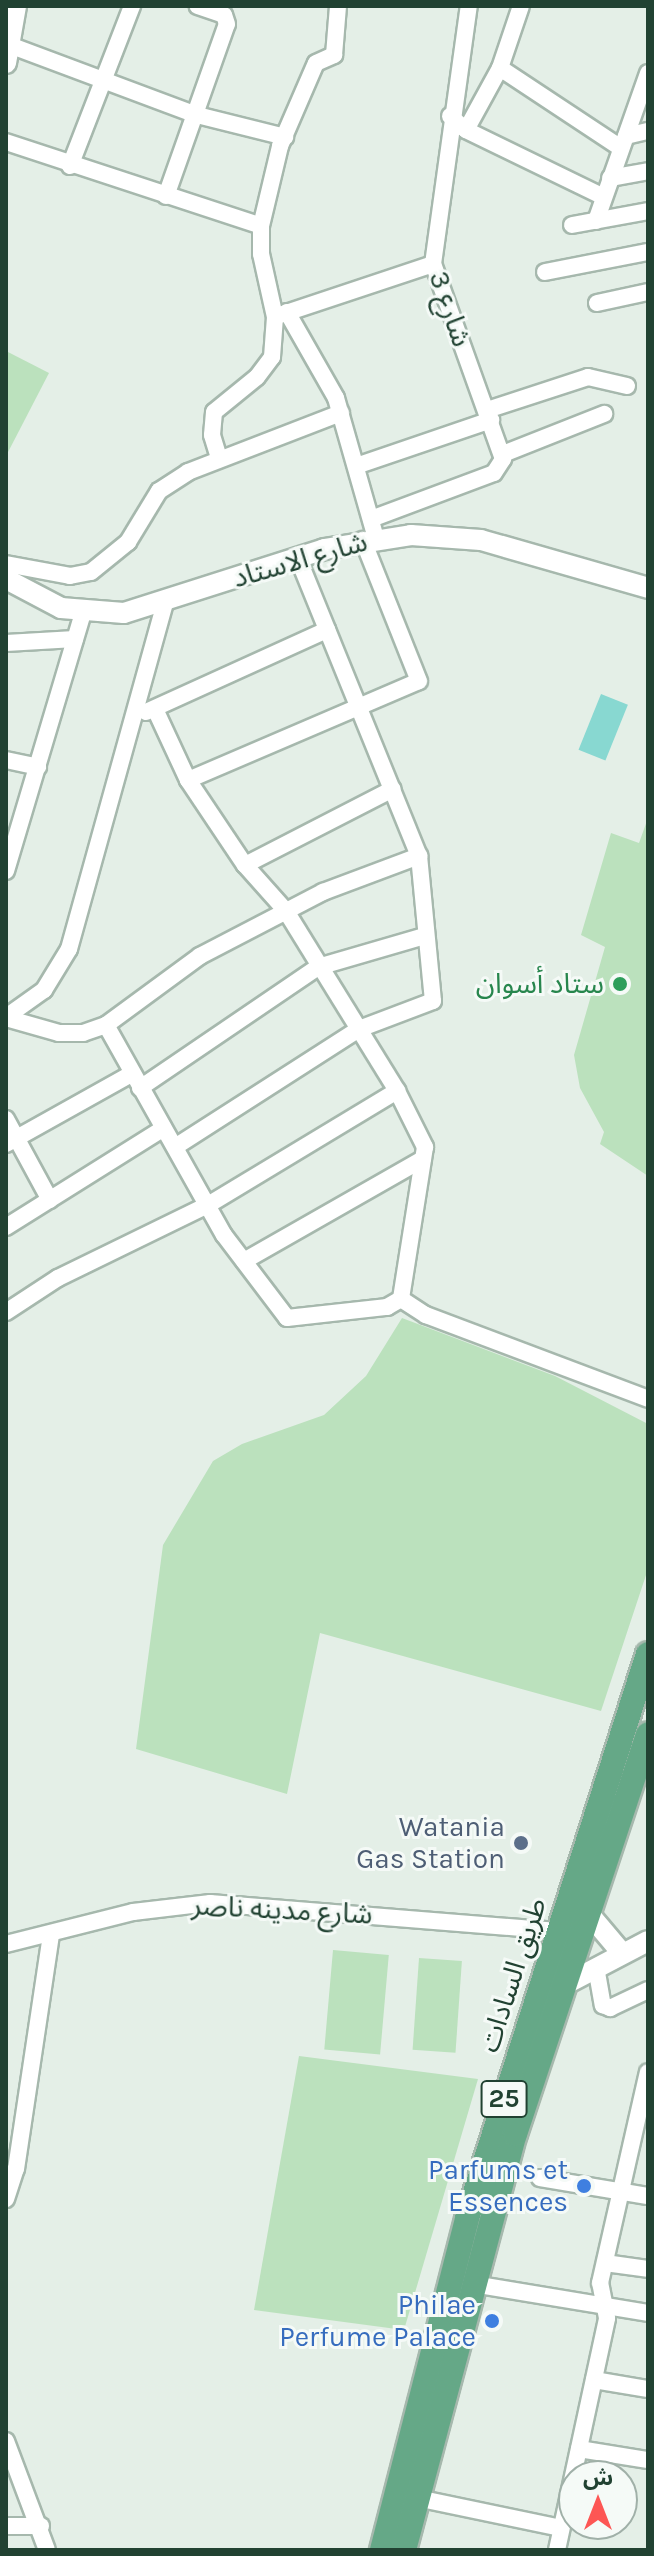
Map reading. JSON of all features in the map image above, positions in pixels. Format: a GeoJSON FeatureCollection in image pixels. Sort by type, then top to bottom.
{"type":"FeatureCollection","features":[{"type":"Feature","properties":{"kind":"main road","name":"طريق السادات"},"geometry":{"type":"LineString","coordinates":[[382,2550],[467,2218],[648,1654]]}},
{"type":"Feature","properties":{"kind":"main road","name":"طريق السادات"},"geometry":{"type":"LineString","coordinates":[[404,2550],[515,2134],[568,1983],[648,1735]]}},
{"type":"Feature","properties":{"kind":"street"},"geometry":{"type":"LineString","coordinates":[[16,6],[9,55],[104,78],[197,115],[285,137]]}},
{"type":"Feature","properties":{"kind":"street"},"geometry":{"type":"LineString","coordinates":[[70,166],[132,6]]}},
{"type":"Feature","properties":{"kind":"street"},"geometry":{"type":"LineString","coordinates":[[188,780],[419,681],[370,532],[341,413],[281,315],[261,254],[261,226],[285,137],[316,63],[334,55],[338,6]]}},
{"type":"Feature","properties":{"kind":"street","name":"شارع 3"},"geometry":{"type":"LineString","coordinates":[[469,6],[450,116],[433,264],[503,454]]}},
{"type":"Feature","properties":{"kind":"street"},"geometry":{"type":"LineString","coordinates":[[466,130],[500,68],[521,6]]}},
{"type":"Feature","properties":{"kind":"street"},"geometry":{"type":"LineString","coordinates":[[166,196],[227,24],[224,15],[204,7]]}},
{"type":"Feature","properties":{"kind":"street"},"geometry":{"type":"LineString","coordinates":[[500,68],[624,142]]}},
{"type":"Feature","properties":{"kind":"street"},"geometry":{"type":"LineString","coordinates":[[596,221],[647,84]]}},
{"type":"Feature","properties":{"kind":"street"},"geometry":{"type":"LineString","coordinates":[[450,116],[466,130],[604,197]]}},
{"type":"Feature","properties":{"kind":"street"},"geometry":{"type":"LineString","coordinates":[[624,142],[648,131]]}},
{"type":"Feature","properties":{"kind":"street"},"geometry":{"type":"LineString","coordinates":[[6,142],[70,166],[261,226]]}},
{"type":"Feature","properties":{"kind":"street"},"geometry":{"type":"LineString","coordinates":[[610,178],[648,171]]}},
{"type":"Feature","properties":{"kind":"street"},"geometry":{"type":"LineString","coordinates":[[572,225],[648,211]]}},
{"type":"Feature","properties":{"kind":"street"},"geometry":{"type":"LineString","coordinates":[[545,272],[648,252]]}},
{"type":"Feature","properties":{"kind":"street"},"geometry":{"type":"LineString","coordinates":[[281,315],[433,264]]}},
{"type":"Feature","properties":{"kind":"street"},"geometry":{"type":"LineString","coordinates":[[597,303],[648,292]]}},
{"type":"Feature","properties":{"kind":"street"},"geometry":{"type":"LineString","coordinates":[[219,458],[212,435],[214,412],[266,368],[272,357],[281,315]]}},
{"type":"Feature","properties":{"kind":"street"},"geometry":{"type":"LineString","coordinates":[[356,466],[588,377],[627,386]]}},
{"type":"Feature","properties":{"kind":"street"},"geometry":{"type":"LineString","coordinates":[[6,564],[70,576],[91,572],[128,542],[159,491],[219,458],[341,413]]}},
{"type":"Feature","properties":{"kind":"street"},"geometry":{"type":"LineString","coordinates":[[370,532],[494,473],[503,454],[604,414]]}},
{"type":"Feature","properties":{"kind":"street","name":"شارع الاستاد"},"geometry":{"type":"LineString","coordinates":[[6,579],[40,600],[83,613],[124,613],[370,532],[481,540],[648,588]]}},
{"type":"Feature","properties":{"kind":"street"},"geometry":{"type":"LineString","coordinates":[[175,1147],[359,1029],[433,1001],[419,856],[298,558]]}},
{"type":"Feature","properties":{"kind":"street"},"geometry":{"type":"LineString","coordinates":[[6,1018],[44,990],[69,949],[165,602]]}},
{"type":"Feature","properties":{"kind":"street"},"geometry":{"type":"LineString","coordinates":[[6,871],[9,851],[38,767],[83,613]]}},
{"type":"Feature","properties":{"kind":"street"},"geometry":{"type":"LineString","coordinates":[[133,717],[327,630]]}},
{"type":"Feature","properties":{"kind":"street"},"geometry":{"type":"LineString","coordinates":[[6,643],[75,639]]}},
{"type":"Feature","properties":{"kind":"street"},"geometry":{"type":"LineString","coordinates":[[155,709],[188,780],[245,865],[286,911],[397,1091],[425,1147],[401,1299]]}},
{"type":"Feature","properties":{"kind":"street"},"geometry":{"type":"LineString","coordinates":[[6,760],[38,767]]}},
{"type":"Feature","properties":{"kind":"street"},"geometry":{"type":"LineString","coordinates":[[245,865],[393,789]]}},
{"type":"Feature","properties":{"kind":"street"},"geometry":{"type":"LineString","coordinates":[[6,1018],[59,1033],[83,1033],[106,1025],[200,956],[286,911],[419,856]]}},
{"type":"Feature","properties":{"kind":"street"},"geometry":{"type":"LineString","coordinates":[[11,1142],[136,1080],[318,967],[425,936]]}},
{"type":"Feature","properties":{"kind":"street"},"geometry":{"type":"LineString","coordinates":[[106,1025],[208,1205],[244,1261],[287,1318],[387,1307],[401,1299]]}},
{"type":"Feature","properties":{"kind":"street"},"geometry":{"type":"LineString","coordinates":[[6,1312],[58,1278],[208,1205],[397,1091]]}},
{"type":"Feature","properties":{"kind":"street"},"geometry":{"type":"LineString","coordinates":[[6,1119],[11,1142],[50,1200]]}},
{"type":"Feature","properties":{"kind":"street"},"geometry":{"type":"LineString","coordinates":[[6,1227],[164,1128]]}},
{"type":"Feature","properties":{"kind":"street"},"geometry":{"type":"LineString","coordinates":[[244,1261],[423,1159]]}},
{"type":"Feature","properties":{"kind":"street"},"geometry":{"type":"LineString","coordinates":[[401,1299],[426,1315],[648,1399]]}},
{"type":"Feature","properties":{"kind":"street","name":"شارع مدينه ناصر"},"geometry":{"type":"LineString","coordinates":[[6,1944],[133,1912],[210,1903],[561,1931]]}},
{"type":"Feature","properties":{"kind":"street"},"geometry":{"type":"LineString","coordinates":[[589,1914],[622,1953]]}},
{"type":"Feature","properties":{"kind":"street"},"geometry":{"type":"LineString","coordinates":[[6,2198],[16,2169],[51,1935]]}},
{"type":"Feature","properties":{"kind":"street"},"geometry":{"type":"LineString","coordinates":[[568,1983],[648,1941]]}},
{"type":"Feature","properties":{"kind":"street"},"geometry":{"type":"LineString","coordinates":[[596,1967],[603,2005],[610,2008],[648,1990]]}},
{"type":"Feature","properties":{"kind":"street"},"geometry":{"type":"LineString","coordinates":[[576,2460],[606,2307],[600,2283],[620,2192],[642,2124],[648,2072]]}},
{"type":"Feature","properties":{"kind":"street"},"geometry":{"type":"LineString","coordinates":[[540,2178],[648,2196]]}},
{"type":"Feature","properties":{"kind":"street"},"geometry":{"type":"LineString","coordinates":[[605,2263],[648,2269]]}},
{"type":"Feature","properties":{"kind":"street"},"geometry":{"type":"LineString","coordinates":[[473,2284],[648,2313]]}},
{"type":"Feature","properties":{"kind":"street"},"geometry":{"type":"LineString","coordinates":[[594,2380],[648,2389]]}},
{"type":"Feature","properties":{"kind":"street"},"geometry":{"type":"LineString","coordinates":[[6,2441],[41,2526],[47,2550]]}},
{"type":"Feature","properties":{"kind":"street"},"geometry":{"type":"LineString","coordinates":[[579,2449],[648,2460]]}},
{"type":"Feature","properties":{"kind":"street"},"geometry":{"type":"LineString","coordinates":[[417,2498],[558,2527]]}},
{"type":"Feature","properties":{"kind":"street"},"geometry":{"type":"LineString","coordinates":[[6,2526],[41,2526]]}},
{"type":"Feature","properties":{"kind":"green space"},"geometry":{"type":"Polygon","coordinates":[[[6,351],[49,373],[6,456],[6,351]]]}},
{"type":"Feature","properties":{"kind":"green space","name":"ستاد أسوان"},"geometry":{"type":"Polygon","coordinates":[[[648,818],[648,1176],[600,1144],[604,1132],[580,1088],[574,1055],[605,947],[581,935],[611,833],[639,843],[648,818]]]}},
{"type":"Feature","properties":{"kind":"green space"},"geometry":{"type":"Polygon","coordinates":[[[402,1318],[555,1376],[648,1424],[648,1569],[601,1711],[320,1633],[287,1794],[136,1749],[163,1545],[213,1461],[242,1444],[324,1415],[366,1376],[402,1318]]]}},
{"type":"Feature","properties":{"kind":"green space"},"geometry":{"type":"Polygon","coordinates":[[[333,1950],[389,1955],[380,2055],[324,2050],[333,1950]]]}},
{"type":"Feature","properties":{"kind":"green space"},"geometry":{"type":"Polygon","coordinates":[[[419,1958],[462,1961],[455,2053],[413,2050],[419,1958]]]}},
{"type":"Feature","properties":{"kind":"green space"},"geometry":{"type":"Polygon","coordinates":[[[299,2056],[478,2079],[404,2330],[254,2310],[299,2056]]]}},
{"type":"Feature","properties":{"kind":"water"},"geometry":{"type":"Polygon","coordinates":[[[601,694],[628,705],[605,760],[579,750],[601,694]]]}},
{"type":"Feature","properties":{"kind":"place","name":"ستاد أسوان"},"geometry":{"type":"Point","coordinates":[620,984]}},
{"type":"Feature","properties":{"kind":"place","name":"Watania Gas Station"},"geometry":{"type":"Point","coordinates":[521,1843]}},
{"type":"Feature","properties":{"kind":"place","name":"Parfums et Essences"},"geometry":{"type":"Point","coordinates":[584,2186]}},
{"type":"Feature","properties":{"kind":"place","name":"Philae Perfume Palace"},"geometry":{"type":"Point","coordinates":[492,2321]}}]}
